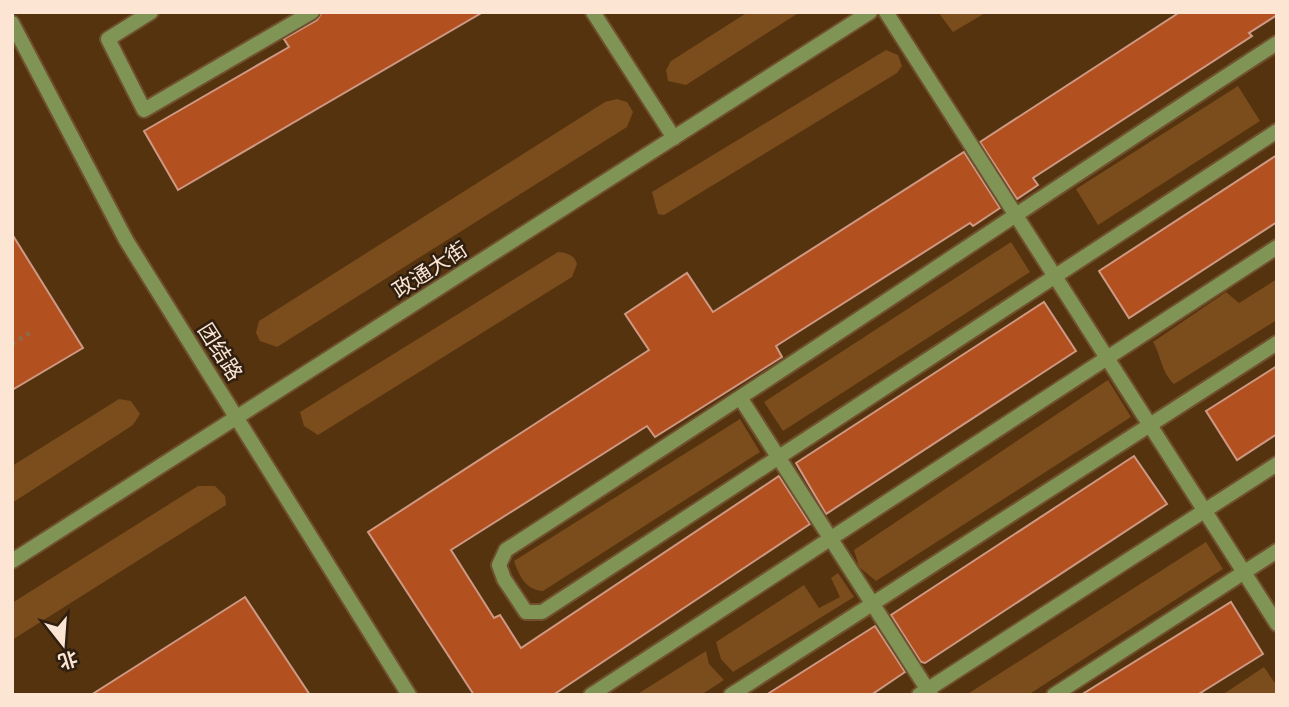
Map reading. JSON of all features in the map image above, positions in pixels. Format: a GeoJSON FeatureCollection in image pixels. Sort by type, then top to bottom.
{"type":"FeatureCollection","features":[{"type":"Feature","properties":{"kind":"street"},"geometry":{"type":"LineString","coordinates":[[150,12],[108,39],[144,110],[312,12]]}},
{"type":"Feature","properties":{"kind":"street"},"geometry":{"type":"LineString","coordinates":[[593,12],[674,138]]}},
{"type":"Feature","properties":{"kind":"street","name":"政通大街"},"geometry":{"type":"LineString","coordinates":[[12,561],[870,12]]}},
{"type":"Feature","properties":{"kind":"street"},"geometry":{"type":"LineString","coordinates":[[886,12],[1277,624]]}},
{"type":"Feature","properties":{"kind":"street","name":"团结路"},"geometry":{"type":"LineString","coordinates":[[12,23],[126,240],[409,695]]}},
{"type":"Feature","properties":{"kind":"street"},"geometry":{"type":"LineString","coordinates":[[1275,47],[1015,213],[741,399],[506,550],[499,565],[504,579],[526,612],[542,612],[1277,131]]}},
{"type":"Feature","properties":{"kind":"street"},"geometry":{"type":"LineString","coordinates":[[591,695],[1106,356],[1277,247]]}},
{"type":"Feature","properties":{"kind":"street"},"geometry":{"type":"LineString","coordinates":[[730,695],[1151,427],[1277,343]]}},
{"type":"Feature","properties":{"kind":"street"},"geometry":{"type":"LineString","coordinates":[[741,399],[873,604],[926,693],[1277,464]]}},
{"type":"Feature","properties":{"kind":"street"},"geometry":{"type":"LineString","coordinates":[[1054,695],[1277,551]]}},
{"type":"Feature","properties":{"kind":"path"},"geometry":{"type":"LineString","coordinates":[[12,344],[31,332]]}},
{"type":"Feature","properties":{"kind":"shaded area"},"geometry":{"type":"Polygon","coordinates":[[[748,12],[800,12],[686,85],[668,81],[666,70],[671,61],[748,12]]]}},
{"type":"Feature","properties":{"kind":"shaded area"},"geometry":{"type":"Polygon","coordinates":[[[938,12],[987,12],[953,32],[938,12]]]}},
{"type":"Feature","properties":{"kind":"shaded area"},"geometry":{"type":"Polygon","coordinates":[[[886,50],[898,55],[902,66],[897,73],[664,215],[658,214],[652,192],[886,50]]]}},
{"type":"Feature","properties":{"kind":"shaded area"},"geometry":{"type":"Polygon","coordinates":[[[1238,86],[1260,121],[1098,225],[1076,189],[1238,86]]]}},
{"type":"Feature","properties":{"kind":"shaded area"},"geometry":{"type":"Polygon","coordinates":[[[617,99],[627,102],[633,112],[627,127],[277,347],[260,341],[256,333],[259,321],[605,102],[617,99]]]}},
{"type":"Feature","properties":{"kind":"shaded area"},"geometry":{"type":"Polygon","coordinates":[[[1011,242],[1030,272],[783,431],[764,402],[1011,242]]]}},
{"type":"Feature","properties":{"kind":"shaded area"},"geometry":{"type":"Polygon","coordinates":[[[558,252],[570,255],[576,261],[572,277],[318,435],[304,426],[300,412],[558,252]]]}},
{"type":"Feature","properties":{"kind":"shaded area"},"geometry":{"type":"Polygon","coordinates":[[[1277,279],[1277,320],[1174,384],[1166,374],[1153,342],[1226,292],[1239,303],[1277,279]]]}},
{"type":"Feature","properties":{"kind":"shaded area"},"geometry":{"type":"Polygon","coordinates":[[[1108,380],[1131,417],[876,581],[859,567],[854,550],[1108,380]]]}},
{"type":"Feature","properties":{"kind":"shaded area"},"geometry":{"type":"Polygon","coordinates":[[[119,399],[131,401],[140,414],[133,425],[12,503],[12,466],[119,399]]]}},
{"type":"Feature","properties":{"kind":"shaded area"},"geometry":{"type":"Polygon","coordinates":[[[740,419],[760,452],[543,591],[527,585],[514,561],[740,419]]]}},
{"type":"Feature","properties":{"kind":"shaded area"},"geometry":{"type":"Polygon","coordinates":[[[198,486],[215,486],[225,496],[226,505],[12,640],[12,603],[198,486]]]}},
{"type":"Feature","properties":{"kind":"shaded area"},"geometry":{"type":"Polygon","coordinates":[[[1206,542],[1223,569],[1028,695],[966,695],[1206,542]]]}},
{"type":"Feature","properties":{"kind":"shaded area"},"geometry":{"type":"Polygon","coordinates":[[[838,573],[854,597],[733,672],[721,659],[716,642],[804,585],[819,608],[840,597],[831,578],[838,573]]]}},
{"type":"Feature","properties":{"kind":"shaded area"},"geometry":{"type":"Polygon","coordinates":[[[706,651],[709,664],[724,680],[701,695],[636,695],[706,651]]]}},
{"type":"Feature","properties":{"kind":"shaded area"},"geometry":{"type":"Polygon","coordinates":[[[1264,667],[1277,686],[1275,694],[1222,695],[1264,667]]]}},
{"type":"Feature","properties":{"kind":"building"},"geometry":{"type":"Polygon","coordinates":[[[322,12],[483,12],[178,190],[144,131],[289,47],[284,39],[317,20],[322,12]]]}},
{"type":"Feature","properties":{"kind":"building"},"geometry":{"type":"Polygon","coordinates":[[[1180,12],[1277,12],[1277,15],[1249,33],[1252,36],[1033,178],[1038,185],[1017,199],[980,142],[1180,12]]]}},
{"type":"Feature","properties":{"kind":"building"},"geometry":{"type":"Polygon","coordinates":[[[964,152],[1000,208],[973,226],[970,223],[776,346],[782,357],[655,437],[647,426],[451,550],[494,618],[500,615],[521,648],[779,476],[810,524],[553,695],[474,695],[368,532],[649,350],[625,314],[687,273],[713,312],[964,152]]]}},
{"type":"Feature","properties":{"kind":"building"},"geometry":{"type":"Polygon","coordinates":[[[1277,155],[1277,222],[1129,318],[1099,271],[1277,155]]]}},
{"type":"Feature","properties":{"kind":"building"},"geometry":{"type":"Polygon","coordinates":[[[12,234],[83,348],[12,390],[12,234]]]}},
{"type":"Feature","properties":{"kind":"building"},"geometry":{"type":"Polygon","coordinates":[[[1044,302],[1076,351],[826,514],[796,463],[1044,302]]]}},
{"type":"Feature","properties":{"kind":"building"},"geometry":{"type":"Polygon","coordinates":[[[1277,366],[1277,434],[1237,460],[1206,411],[1277,366]]]}},
{"type":"Feature","properties":{"kind":"building"},"geometry":{"type":"Polygon","coordinates":[[[1134,456],[1167,504],[925,663],[921,662],[891,615],[1134,456]]]}},
{"type":"Feature","properties":{"kind":"building"},"geometry":{"type":"Polygon","coordinates":[[[245,597],[310,695],[91,695],[245,597]]]}},
{"type":"Feature","properties":{"kind":"building"},"geometry":{"type":"Polygon","coordinates":[[[1231,602],[1263,654],[1197,695],[1081,695],[1231,602]]]}},
{"type":"Feature","properties":{"kind":"building"},"geometry":{"type":"Polygon","coordinates":[[[875,626],[905,672],[871,695],[766,695],[875,626]]]}}]}
